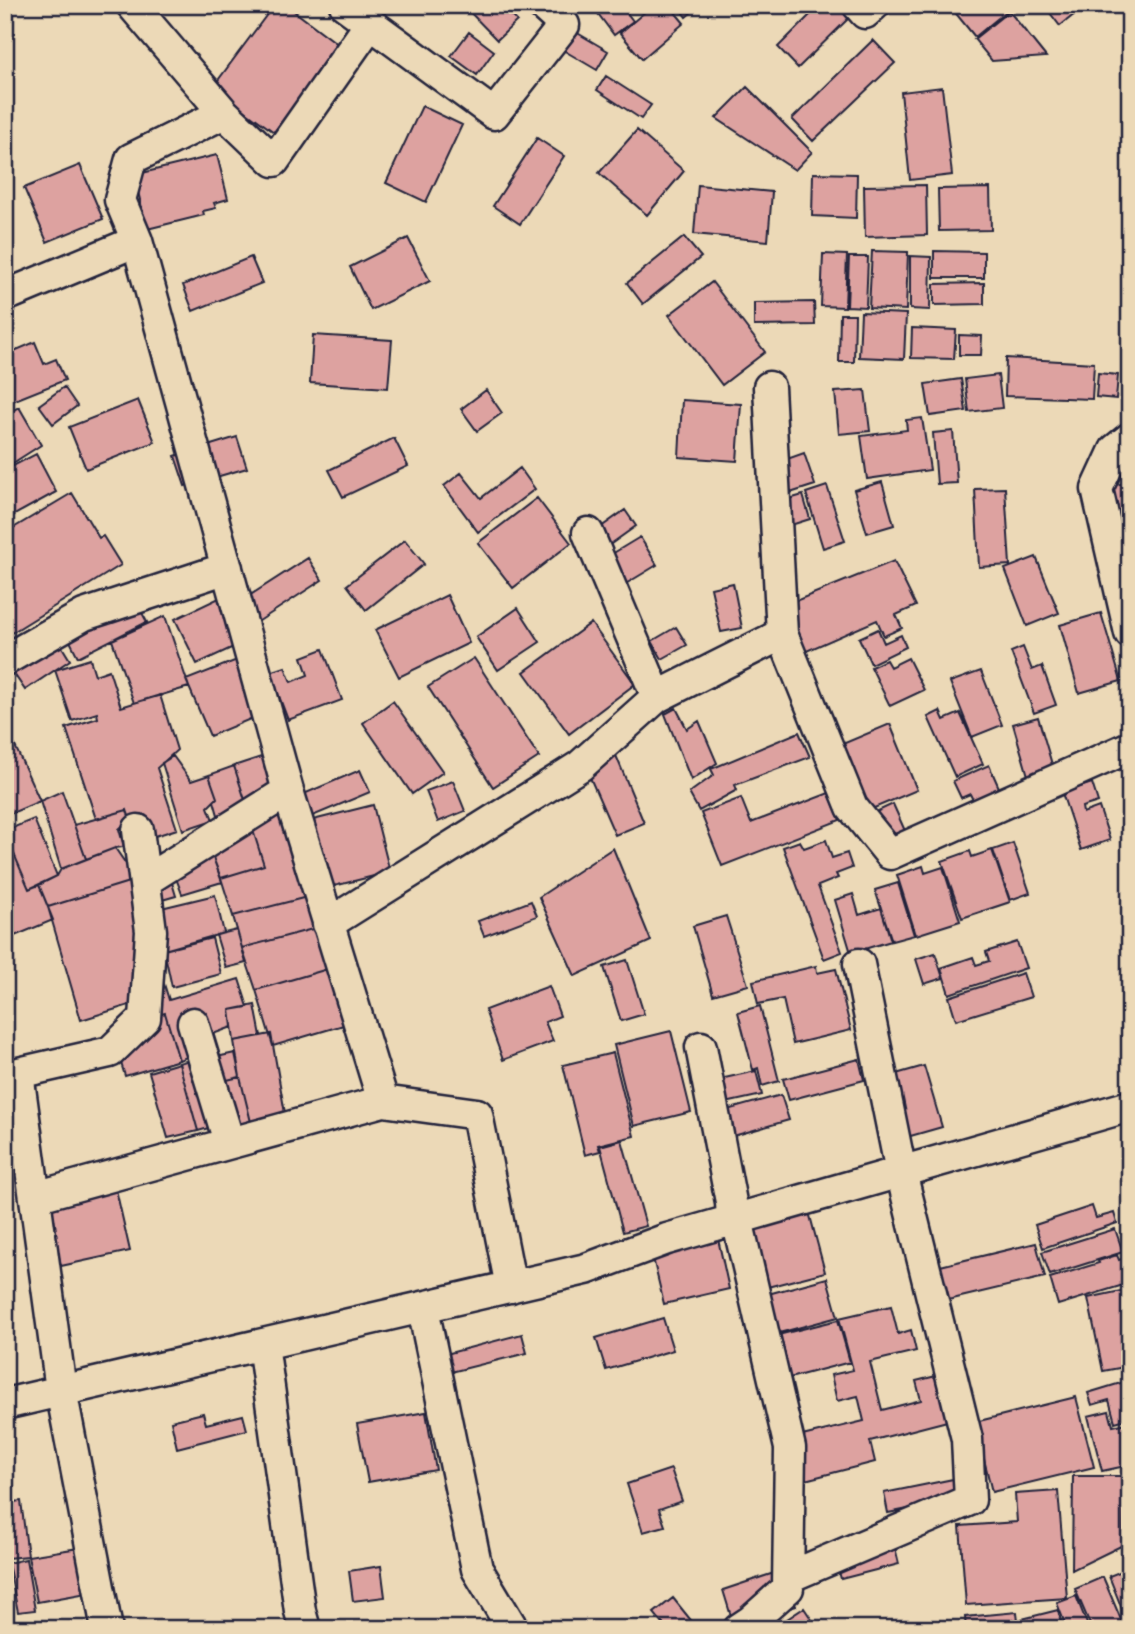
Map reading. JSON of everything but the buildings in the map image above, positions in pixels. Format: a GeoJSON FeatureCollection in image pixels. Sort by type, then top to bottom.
{"type":"FeatureCollection","features":[{"type":"Feature","properties":{"kind":"street"},"geometry":{"type":"LineString","coordinates":[[132,5],[224,113],[274,162],[370,24]]}},
{"type":"Feature","properties":{"kind":"street"},"geometry":{"type":"LineString","coordinates":[[345,5],[494,114],[564,25],[542,5]]}},
{"type":"Feature","properties":{"kind":"street"},"geometry":{"type":"LineString","coordinates":[[858,5],[865,13],[874,5]]}},
{"type":"Feature","properties":{"kind":"street"},"geometry":{"type":"LineString","coordinates":[[224,113],[131,159],[120,200],[137,241],[288,791],[383,1101]]}},
{"type":"Feature","properties":{"kind":"street"},"geometry":{"type":"LineString","coordinates":[[5,296],[137,241]]}},
{"type":"Feature","properties":{"kind":"street"},"geometry":{"type":"LineString","coordinates":[[769,387],[782,634],[852,807],[890,855],[1130,747]]}},
{"type":"Feature","properties":{"kind":"street"},"geometry":{"type":"LineString","coordinates":[[1130,438],[1115,450],[1097,489],[1130,633]]}},
{"type":"Feature","properties":{"kind":"street"},"geometry":{"type":"LineString","coordinates":[[588,533],[657,696]]}},
{"type":"Feature","properties":{"kind":"street"},"geometry":{"type":"LineString","coordinates":[[5,660],[84,615],[226,568]]}},
{"type":"Feature","properties":{"kind":"street"},"geometry":{"type":"LineString","coordinates":[[328,924],[580,766],[657,696],[782,634]]}},
{"type":"Feature","properties":{"kind":"street"},"geometry":{"type":"LineString","coordinates":[[145,881],[288,791]]}},
{"type":"Feature","properties":{"kind":"street"},"geometry":{"type":"LineString","coordinates":[[107,1629],[61,1390],[18,1073],[110,1052],[145,1018],[151,931],[138,830]]}},
{"type":"Feature","properties":{"kind":"street"},"geometry":{"type":"LineString","coordinates":[[789,1577],[970,1500],[967,1439],[901,1172],[859,964]]}},
{"type":"Feature","properties":{"kind":"street"},"geometry":{"type":"LineString","coordinates":[[193,1023],[229,1142]]}},
{"type":"Feature","properties":{"kind":"street"},"geometry":{"type":"LineString","coordinates":[[701,1047],[732,1202],[732,1220],[739,1228],[790,1448],[788,1588],[739,1629]]}},
{"type":"Feature","properties":{"kind":"street"},"geometry":{"type":"LineString","coordinates":[[35,1197],[383,1101],[477,1114],[511,1287]]}},
{"type":"Feature","properties":{"kind":"street"},"geometry":{"type":"LineString","coordinates":[[5,1404],[586,1269],[667,1238],[1130,1106]]}},
{"type":"Feature","properties":{"kind":"street"},"geometry":{"type":"LineString","coordinates":[[424,1308],[477,1569],[513,1629]]}},
{"type":"Feature","properties":{"kind":"street"},"geometry":{"type":"LineString","coordinates":[[263,1344],[300,1611],[305,1629]]}}]}
